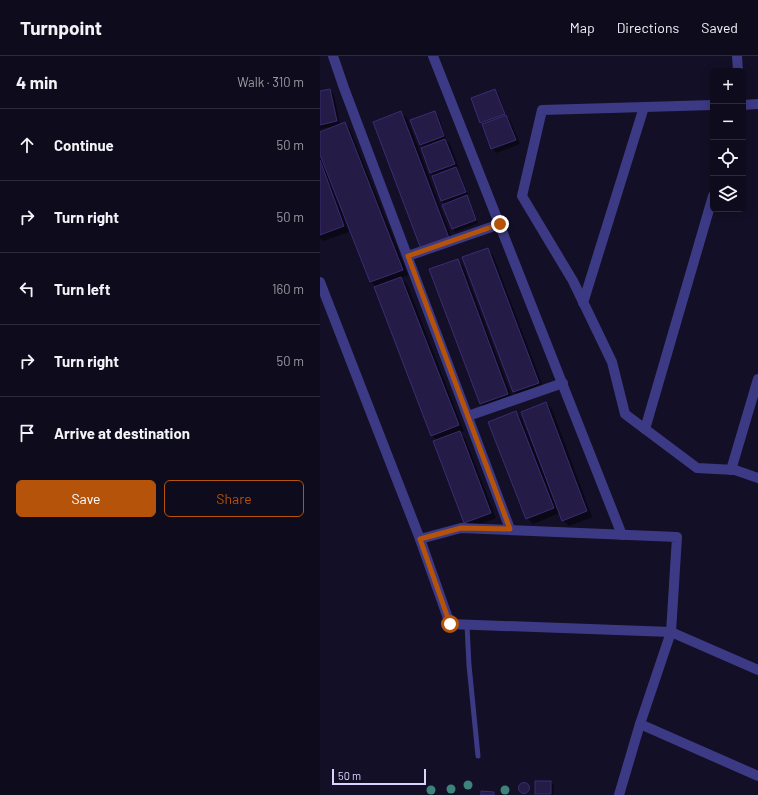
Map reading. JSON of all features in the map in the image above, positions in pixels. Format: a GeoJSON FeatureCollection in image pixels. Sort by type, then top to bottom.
{"type":"FeatureCollection","features":[{"type":"Feature","properties":{"kind":"street"},"geometry":{"type":"LineString","coordinates":[[333,56],[510,529]]}},
{"type":"Feature","properties":{"kind":"street"},"geometry":{"type":"LineString","coordinates":[[433,56],[622,535]]}},
{"type":"Feature","properties":{"kind":"street"},"geometry":{"type":"LineString","coordinates":[[737,56],[738,68]]}},
{"type":"Feature","properties":{"kind":"street"},"geometry":{"type":"LineString","coordinates":[[746,105],[758,104]]}},
{"type":"Feature","properties":{"kind":"street"},"geometry":{"type":"LineString","coordinates":[[710,105],[542,110],[522,196],[573,281],[612,362],[625,414],[698,468],[731,470],[758,478]]}},
{"type":"Feature","properties":{"kind":"street"},"geometry":{"type":"LineString","coordinates":[[583,303],[644,107]]}},
{"type":"Feature","properties":{"kind":"street"},"geometry":{"type":"LineString","coordinates":[[645,429],[710,206]]}},
{"type":"Feature","properties":{"kind":"street"},"geometry":{"type":"LineString","coordinates":[[408,256],[500,224]]}},
{"type":"Feature","properties":{"kind":"street"},"geometry":{"type":"LineString","coordinates":[[320,282],[420,539],[450,624],[671,632],[758,670]]}},
{"type":"Feature","properties":{"kind":"street"},"geometry":{"type":"LineString","coordinates":[[731,470],[758,379]]}},
{"type":"Feature","properties":{"kind":"street"},"geometry":{"type":"LineString","coordinates":[[468,416],[563,383]]}},
{"type":"Feature","properties":{"kind":"street"},"geometry":{"type":"LineString","coordinates":[[420,539],[461,528],[677,537],[671,632],[640,724],[619,795]]}},
{"type":"Feature","properties":{"kind":"street"},"geometry":{"type":"LineString","coordinates":[[640,724],[758,776]]}},
{"type":"Feature","properties":{"kind":"lane"},"geometry":{"type":"LineString","coordinates":[[467,625],[469,665],[478,756]]}},
{"type":"Feature","properties":{"kind":"building"},"geometry":{"type":"Polygon","coordinates":[[[330,89],[337,121],[320,125],[320,91],[330,89]]]}},
{"type":"Feature","properties":{"kind":"building"},"geometry":{"type":"Polygon","coordinates":[[[495,89],[505,114],[480,123],[471,98],[495,89]]]}},
{"type":"Feature","properties":{"kind":"building"},"geometry":{"type":"Polygon","coordinates":[[[401,111],[449,238],[421,249],[373,122],[401,111]]]}},
{"type":"Feature","properties":{"kind":"building"},"geometry":{"type":"Polygon","coordinates":[[[435,111],[444,136],[420,145],[410,120],[435,111]]]}},
{"type":"Feature","properties":{"kind":"building"},"geometry":{"type":"Polygon","coordinates":[[[506,115],[516,140],[491,149],[482,124],[506,115]]]}},
{"type":"Feature","properties":{"kind":"building"},"geometry":{"type":"Polygon","coordinates":[[[345,122],[403,270],[370,282],[320,155],[320,132],[345,122]]]}},
{"type":"Feature","properties":{"kind":"building"},"geometry":{"type":"Polygon","coordinates":[[[445,139],[455,164],[430,173],[421,148],[445,139]]]}},
{"type":"Feature","properties":{"kind":"building"},"geometry":{"type":"Polygon","coordinates":[[[320,160],[344,226],[320,235],[320,160]]]}},
{"type":"Feature","properties":{"kind":"building"},"geometry":{"type":"Polygon","coordinates":[[[456,167],[466,192],[441,201],[432,176],[456,167]]]}},
{"type":"Feature","properties":{"kind":"building"},"geometry":{"type":"Polygon","coordinates":[[[467,195],[476,220],[452,229],[442,205],[467,195]]]}},
{"type":"Feature","properties":{"kind":"building"},"geometry":{"type":"Polygon","coordinates":[[[488,248],[539,383],[513,392],[462,257],[488,248]]]}},
{"type":"Feature","properties":{"kind":"building"},"geometry":{"type":"Polygon","coordinates":[[[458,259],[508,394],[480,404],[429,269],[458,259]]]}},
{"type":"Feature","properties":{"kind":"building"},"geometry":{"type":"Polygon","coordinates":[[[401,277],[459,425],[431,436],[374,287],[401,277]]]}},
{"type":"Feature","properties":{"kind":"building"},"geometry":{"type":"Polygon","coordinates":[[[546,402],[587,511],[562,521],[521,412],[546,402]]]}},
{"type":"Feature","properties":{"kind":"building"},"geometry":{"type":"Polygon","coordinates":[[[516,411],[554,508],[526,519],[488,422],[516,411]]]}},
{"type":"Feature","properties":{"kind":"building"},"geometry":{"type":"Polygon","coordinates":[[[460,431],[491,513],[464,523],[433,441],[460,431]]]}},
{"type":"Feature","properties":{"kind":"building"},"geometry":{"type":"Polygon","coordinates":[[[535,781],[551,781],[551,794],[535,794],[535,781]]]}},
{"type":"Feature","properties":{"kind":"building"},"geometry":{"type":"Polygon","coordinates":[[[522,783],[526,783],[528,784],[528,792],[522,793],[519,790],[519,786],[522,783]]]}},
{"type":"Feature","properties":{"kind":"building"},"geometry":{"type":"Polygon","coordinates":[[[481,791],[494,792],[494,795],[481,795],[481,791]]]}},
{"type":"Feature","properties":{"kind":"route"},"geometry":{"type":"LineString","coordinates":[[450,624],[420,539],[461,528],[510,529],[408,256],[500,224]]}}]}
